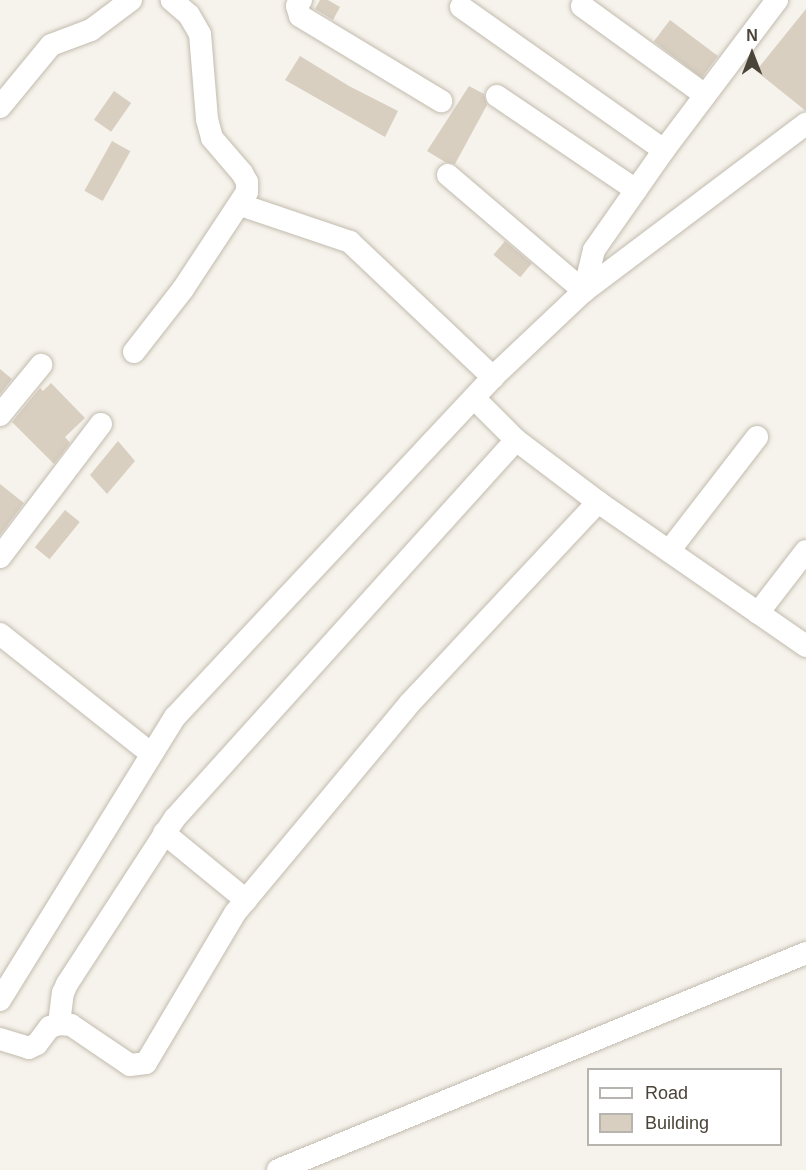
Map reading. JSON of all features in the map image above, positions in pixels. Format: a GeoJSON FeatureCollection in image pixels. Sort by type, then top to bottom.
{"type":"FeatureCollection","features":[{"type":"Feature","properties":{"kind":"street"},"geometry":{"type":"LineString","coordinates":[[0,107],[51,45],[91,30],[131,0]]}},
{"type":"Feature","properties":{"kind":"street"},"geometry":{"type":"LineString","coordinates":[[134,352],[183,289],[241,205],[247,192],[247,182],[242,173],[218,148],[207,119],[200,34],[189,15],[172,0]]}},
{"type":"Feature","properties":{"kind":"street"},"geometry":{"type":"LineString","coordinates":[[301,0],[297,6],[300,16],[441,101]]}},
{"type":"Feature","properties":{"kind":"street"},"geometry":{"type":"LineString","coordinates":[[584,291],[594,250],[664,150],[777,0]]}},
{"type":"Feature","properties":{"kind":"street"},"geometry":{"type":"LineString","coordinates":[[582,6],[705,95]]}},
{"type":"Feature","properties":{"kind":"street"},"geometry":{"type":"LineString","coordinates":[[461,7],[664,150]]}},
{"type":"Feature","properties":{"kind":"street"},"geometry":{"type":"LineString","coordinates":[[497,96],[636,190]]}},
{"type":"Feature","properties":{"kind":"street"},"geometry":{"type":"LineString","coordinates":[[0,1000],[150,753],[175,717],[493,377],[584,291],[806,124]]}},
{"type":"Feature","properties":{"kind":"street"},"geometry":{"type":"LineString","coordinates":[[448,175],[584,291]]}},
{"type":"Feature","properties":{"kind":"street"},"geometry":{"type":"LineString","coordinates":[[241,205],[350,242],[493,377]]}},
{"type":"Feature","properties":{"kind":"street"},"geometry":{"type":"LineString","coordinates":[[0,415],[41,365]]}},
{"type":"Feature","properties":{"kind":"street"},"geometry":{"type":"LineString","coordinates":[[474,398],[516,440],[598,502],[806,646]]}},
{"type":"Feature","properties":{"kind":"street"},"geometry":{"type":"LineString","coordinates":[[0,556],[101,424]]}},
{"type":"Feature","properties":{"kind":"street"},"geometry":{"type":"LineString","coordinates":[[669,551],[757,437]]}},
{"type":"Feature","properties":{"kind":"street"},"geometry":{"type":"LineString","coordinates":[[59,1024],[63,993],[67,984],[164,833],[340,632],[516,440]]}},
{"type":"Feature","properties":{"kind":"street"},"geometry":{"type":"LineString","coordinates":[[0,1039],[29,1048],[37,1044],[50,1027],[59,1024],[71,1026],[130,1065],[146,1063],[235,913],[409,704],[598,502]]}},
{"type":"Feature","properties":{"kind":"street"},"geometry":{"type":"LineString","coordinates":[[758,613],[806,551]]}},
{"type":"Feature","properties":{"kind":"street"},"geometry":{"type":"LineString","coordinates":[[0,634],[150,753]]}},
{"type":"Feature","properties":{"kind":"street"},"geometry":{"type":"LineString","coordinates":[[164,833],[246,900]]}},
{"type":"Feature","properties":{"kind":"street"},"geometry":{"type":"LineString","coordinates":[[278,1170],[806,953]]}},
{"type":"Feature","properties":{"kind":"building"},"geometry":{"type":"Polygon","coordinates":[[[320,0],[328,0],[340,7],[333,20],[315,9],[320,0]]]}},
{"type":"Feature","properties":{"kind":"building"},"geometry":{"type":"Polygon","coordinates":[[[806,9],[806,111],[756,71],[806,9]]]}},
{"type":"Feature","properties":{"kind":"building"},"geometry":{"type":"Polygon","coordinates":[[[670,20],[718,56],[702,78],[654,42],[670,20]]]}},
{"type":"Feature","properties":{"kind":"building"},"geometry":{"type":"Polygon","coordinates":[[[300,56],[349,86],[398,111],[385,137],[285,80],[300,56]]]}},
{"type":"Feature","properties":{"kind":"building"},"geometry":{"type":"Polygon","coordinates":[[[469,86],[484,94],[487,105],[455,164],[445,162],[427,151],[469,86]]]}},
{"type":"Feature","properties":{"kind":"building"},"geometry":{"type":"Polygon","coordinates":[[[114,91],[131,103],[111,132],[94,120],[114,91]]]}},
{"type":"Feature","properties":{"kind":"building"},"geometry":{"type":"Polygon","coordinates":[[[112,141],[130,151],[103,201],[84,191],[112,141]]]}},
{"type":"Feature","properties":{"kind":"building"},"geometry":{"type":"Polygon","coordinates":[[[505,241],[532,263],[520,277],[493,255],[505,241]]]}},
{"type":"Feature","properties":{"kind":"building"},"geometry":{"type":"Polygon","coordinates":[[[0,369],[12,379],[0,394],[0,369]]]}},
{"type":"Feature","properties":{"kind":"building"},"geometry":{"type":"Polygon","coordinates":[[[51,383],[85,418],[65,437],[70,443],[54,464],[12,422],[40,388],[43,391],[51,383]]]}},
{"type":"Feature","properties":{"kind":"building"},"geometry":{"type":"Polygon","coordinates":[[[118,441],[135,461],[107,494],[90,475],[118,441]]]}},
{"type":"Feature","properties":{"kind":"building"},"geometry":{"type":"Polygon","coordinates":[[[0,484],[24,503],[0,535],[0,484]]]}},
{"type":"Feature","properties":{"kind":"building"},"geometry":{"type":"Polygon","coordinates":[[[65,510],[80,522],[50,559],[35,547],[65,510]]]}}]}
